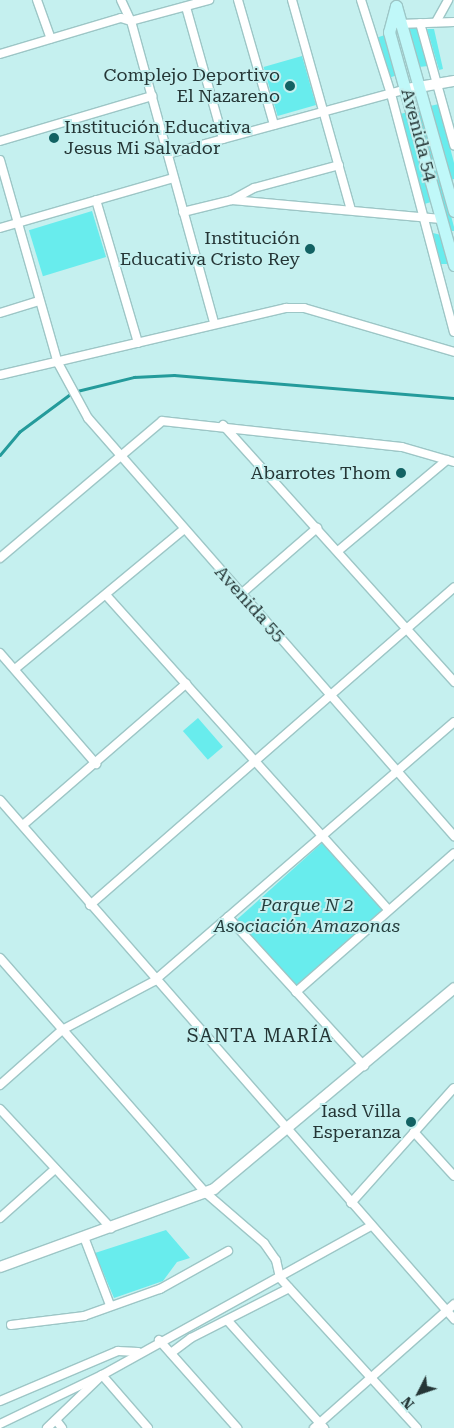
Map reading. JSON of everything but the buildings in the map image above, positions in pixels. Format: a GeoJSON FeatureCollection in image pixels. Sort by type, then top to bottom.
{"type":"FeatureCollection","features":[{"type":"Feature","properties":{"kind":"main road"},"geometry":{"type":"LineString","coordinates":[[394,3],[395,25]]}},
{"type":"Feature","properties":{"kind":"main road","name":"Avenida 54"},"geometry":{"type":"LineString","coordinates":[[395,25],[420,85],[454,211]]}},
{"type":"Feature","properties":{"kind":"main road","name":"Avenida 54"},"geometry":{"type":"LineString","coordinates":[[395,25],[407,89],[454,264]]}},
{"type":"Feature","properties":{"kind":"street"},"geometry":{"type":"LineString","coordinates":[[37,0],[51,39]]}},
{"type":"Feature","properties":{"kind":"street"},"geometry":{"type":"LineString","coordinates":[[121,0],[131,21],[214,323]]}},
{"type":"Feature","properties":{"kind":"street"},"geometry":{"type":"LineString","coordinates":[[0,54],[121,18],[131,21],[209,0]]}},
{"type":"Feature","properties":{"kind":"street"},"geometry":{"type":"LineString","coordinates":[[238,0],[274,125]]}},
{"type":"Feature","properties":{"kind":"street"},"geometry":{"type":"LineString","coordinates":[[292,0],[351,210]]}},
{"type":"Feature","properties":{"kind":"street"},"geometry":{"type":"LineString","coordinates":[[361,0],[391,94],[454,332]]}},
{"type":"Feature","properties":{"kind":"street"},"geometry":{"type":"LineString","coordinates":[[436,22],[448,0]]}},
{"type":"Feature","properties":{"kind":"street"},"geometry":{"type":"LineString","coordinates":[[186,7],[223,139]]}},
{"type":"Feature","properties":{"kind":"street"},"geometry":{"type":"LineString","coordinates":[[395,25],[454,22]]}},
{"type":"Feature","properties":{"kind":"street"},"geometry":{"type":"LineString","coordinates":[[420,23],[454,145]]}},
{"type":"Feature","properties":{"kind":"street"},"geometry":{"type":"LineString","coordinates":[[168,154],[325,113],[420,85],[454,81]]}},
{"type":"Feature","properties":{"kind":"street"},"geometry":{"type":"LineString","coordinates":[[0,141],[152,96]]}},
{"type":"Feature","properties":{"kind":"street","name":"Avenida 55"},"geometry":{"type":"LineString","coordinates":[[0,160],[58,363],[88,418],[118,455],[241,594],[333,694],[454,836]]}},
{"type":"Feature","properties":{"kind":"street"},"geometry":{"type":"LineString","coordinates":[[184,212],[232,200],[254,188],[339,165]]}},
{"type":"Feature","properties":{"kind":"street"},"geometry":{"type":"LineString","coordinates":[[0,228],[173,178]]}},
{"type":"Feature","properties":{"kind":"street"},"geometry":{"type":"LineString","coordinates":[[96,200],[138,343]]}},
{"type":"Feature","properties":{"kind":"street"},"geometry":{"type":"LineString","coordinates":[[232,200],[442,219]]}},
{"type":"Feature","properties":{"kind":"street"},"geometry":{"type":"LineString","coordinates":[[0,312],[39,301]]}},
{"type":"Feature","properties":{"kind":"street"},"geometry":{"type":"LineString","coordinates":[[0,375],[58,363],[214,323],[304,308],[454,352]]}},
{"type":"Feature","properties":{"kind":"street"},"geometry":{"type":"LineString","coordinates":[[0,558],[118,455],[162,420],[223,425],[402,447],[450,461]]}},
{"type":"Feature","properties":{"kind":"street"},"geometry":{"type":"LineString","coordinates":[[223,425],[408,628],[454,682]]}},
{"type":"Feature","properties":{"kind":"street"},"geometry":{"type":"LineString","coordinates":[[338,551],[450,461]]}},
{"type":"Feature","properties":{"kind":"street"},"geometry":{"type":"LineString","coordinates":[[241,594],[317,528]]}},
{"type":"Feature","properties":{"kind":"street"},"geometry":{"type":"LineString","coordinates":[[15,669],[184,529]]}},
{"type":"Feature","properties":{"kind":"street"},"geometry":{"type":"LineString","coordinates":[[90,905],[454,588]]}},
{"type":"Feature","properties":{"kind":"street"},"geometry":{"type":"LineString","coordinates":[[106,595],[257,760],[322,837],[389,910]]}},
{"type":"Feature","properties":{"kind":"street"},"geometry":{"type":"LineString","coordinates":[[0,653],[96,764]]}},
{"type":"Feature","properties":{"kind":"street"},"geometry":{"type":"LineString","coordinates":[[22,825],[96,764],[186,684]]}},
{"type":"Feature","properties":{"kind":"street"},"geometry":{"type":"LineString","coordinates":[[0,1085],[62,1030],[154,981],[454,722]]}},
{"type":"Feature","properties":{"kind":"street"},"geometry":{"type":"LineString","coordinates":[[0,800],[154,981],[454,1319]]}},
{"type":"Feature","properties":{"kind":"street"},"geometry":{"type":"LineString","coordinates":[[296,992],[454,853]]}},
{"type":"Feature","properties":{"kind":"street"},"geometry":{"type":"LineString","coordinates":[[228,917],[364,1066]]}},
{"type":"Feature","properties":{"kind":"street"},"geometry":{"type":"LineString","coordinates":[[0,958],[206,1193],[264,1243],[276,1260],[280,1278],[417,1428]]}},
{"type":"Feature","properties":{"kind":"street"},"geometry":{"type":"LineString","coordinates":[[0,1267],[206,1193],[288,1132],[454,988]]}},
{"type":"Feature","properties":{"kind":"street"},"geometry":{"type":"LineString","coordinates":[[351,1203],[454,1088]]}},
{"type":"Feature","properties":{"kind":"street"},"geometry":{"type":"LineString","coordinates":[[0,1109],[111,1228]]}},
{"type":"Feature","properties":{"kind":"street"},"geometry":{"type":"LineString","coordinates":[[414,1132],[454,1176]]}},
{"type":"Feature","properties":{"kind":"street"},"geometry":{"type":"LineString","coordinates":[[0,1218],[55,1169]]}},
{"type":"Feature","properties":{"kind":"street"},"geometry":{"type":"LineString","coordinates":[[0,1424],[102,1376],[138,1352],[280,1278],[288,1269],[371,1226]]}},
{"type":"Feature","properties":{"kind":"street"},"geometry":{"type":"LineString","coordinates":[[84,1237],[110,1305]]}},
{"type":"Feature","properties":{"kind":"street"},"geometry":{"type":"LineString","coordinates":[[11,1325],[56,1322],[160,1288],[228,1251]]}},
{"type":"Feature","properties":{"kind":"street"},"geometry":{"type":"LineString","coordinates":[[171,1353],[289,1288]]}},
{"type":"Feature","properties":{"kind":"street"},"geometry":{"type":"LineString","coordinates":[[228,1321],[319,1426],[371,1376],[454,1304]]}},
{"type":"Feature","properties":{"kind":"street"},"geometry":{"type":"LineString","coordinates":[[160,1340],[237,1428]]}},
{"type":"Feature","properties":{"kind":"street"},"geometry":{"type":"LineString","coordinates":[[1,1398],[118,1352],[138,1352]]}},
{"type":"Feature","properties":{"kind":"street"},"geometry":{"type":"LineString","coordinates":[[47,1428],[102,1376]]}},
{"type":"Feature","properties":{"kind":"street"},"geometry":{"type":"LineString","coordinates":[[102,1376],[148,1428]]}},
{"type":"Feature","properties":{"kind":"street"},"geometry":{"type":"LineString","coordinates":[[56,1420],[62,1428]]}},
{"type":"Feature","properties":{"kind":"green space"},"geometry":{"type":"Polygon","coordinates":[[[414,26],[418,30],[428,66],[419,67],[407,29],[414,26]]]}},
{"type":"Feature","properties":{"kind":"green space"},"geometry":{"type":"Polygon","coordinates":[[[427,29],[434,29],[443,69],[439,70],[427,29]]]}},
{"type":"Feature","properties":{"kind":"green space"},"geometry":{"type":"Polygon","coordinates":[[[385,35],[397,75],[389,78],[376,38],[385,35]]]}},
{"type":"Feature","properties":{"kind":"green space"},"geometry":{"type":"Polygon","coordinates":[[[302,56],[316,105],[278,116],[264,67],[302,56]]]}},
{"type":"Feature","properties":{"kind":"green space"},"geometry":{"type":"Polygon","coordinates":[[[439,104],[454,163],[454,179],[450,180],[430,106],[439,104]]]}},
{"type":"Feature","properties":{"kind":"green space"},"geometry":{"type":"Polygon","coordinates":[[[423,111],[454,231],[450,231],[417,113],[423,111]]]}},
{"type":"Feature","properties":{"kind":"green space"},"geometry":{"type":"Polygon","coordinates":[[[408,112],[432,202],[424,204],[400,114],[408,112]]]}},
{"type":"Feature","properties":{"kind":"green space"},"geometry":{"type":"Polygon","coordinates":[[[92,211],[106,257],[43,276],[29,230],[92,211]]]}},
{"type":"Feature","properties":{"kind":"green space"},"geometry":{"type":"Polygon","coordinates":[[[433,233],[441,235],[449,264],[441,264],[433,233]]]}},
{"type":"Feature","properties":{"kind":"green space"},"geometry":{"type":"Polygon","coordinates":[[[198,718],[223,747],[208,760],[183,731],[198,718]]]}},
{"type":"Feature","properties":{"kind":"green space","name":"Parque N 2 Asociación Amazonas"},"geometry":{"type":"Polygon","coordinates":[[[322,843],[383,911],[297,988],[236,921],[322,843]]]}},
{"type":"Feature","properties":{"kind":"green space"},"geometry":{"type":"Polygon","coordinates":[[[166,1230],[190,1258],[177,1262],[163,1281],[114,1298],[95,1253],[166,1230]]]}},
{"type":"Feature","properties":{"kind":"waterway"},"geometry":{"type":"LineString","coordinates":[[0,455],[19,432],[73,392],[134,377],[174,375],[454,398]]}},
{"type":"Feature","properties":{"kind":"place","name":"Complejo Deportivo El Nazareno"},"geometry":{"type":"Point","coordinates":[290,86]}},
{"type":"Feature","properties":{"kind":"place","name":"Institución Educativa Jesus Mi Salvador"},"geometry":{"type":"Point","coordinates":[54,138]}},
{"type":"Feature","properties":{"kind":"place","name":"Institución Educativa Cristo Rey"},"geometry":{"type":"Point","coordinates":[310,249]}},
{"type":"Feature","properties":{"kind":"place","name":"Abarrotes Thom"},"geometry":{"type":"Point","coordinates":[401,473]}},
{"type":"Feature","properties":{"kind":"place","name":"Iasd Villa Esperanza"},"geometry":{"type":"Point","coordinates":[411,1122]}},
{"type":"Feature","properties":{"kind":"district","name":"SANTA MARÍA"},"geometry":{"type":"Point","coordinates":[260,1036]}}]}
